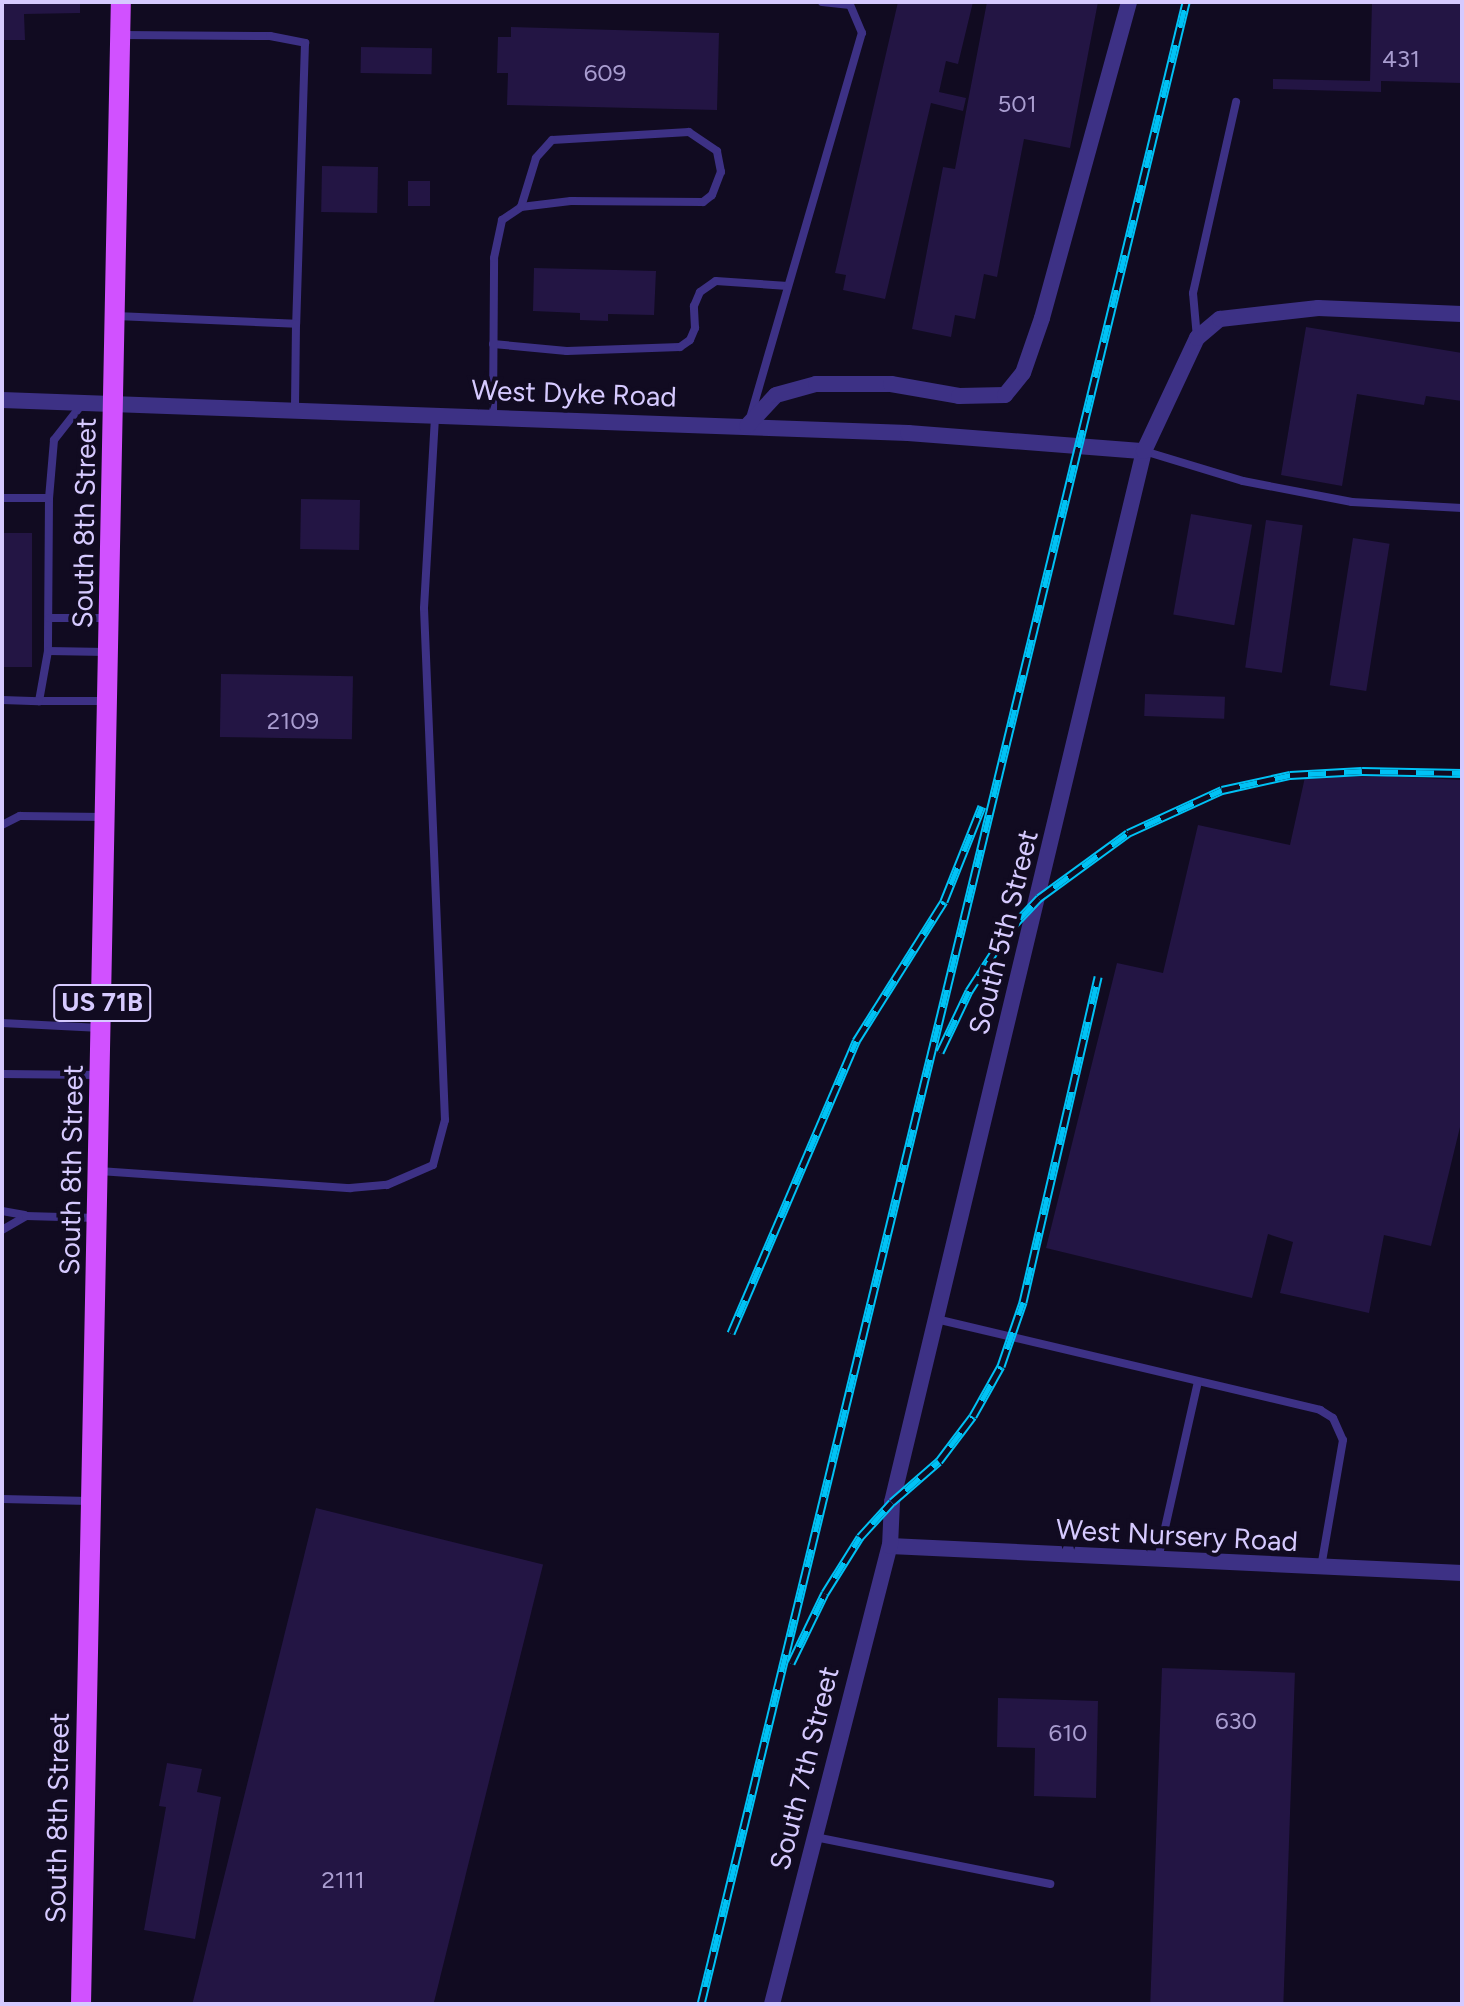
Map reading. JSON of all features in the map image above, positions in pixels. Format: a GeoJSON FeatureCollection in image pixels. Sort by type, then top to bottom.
{"type":"FeatureCollection","features":[{"type":"Feature","properties":{"kind":"main road","name":"South 8th Street"},"geometry":{"type":"LineString","coordinates":[[81,2004],[121,2]]}},
{"type":"Feature","properties":{"kind":"street"},"geometry":{"type":"LineString","coordinates":[[747,426],[776,395],[816,384],[891,384],[959,396],[1005,395],[1023,373],[1042,318],[1129,2]]}},
{"type":"Feature","properties":{"kind":"street"},"geometry":{"type":"LineString","coordinates":[[1197,338],[1220,319],[1318,308],[1462,314]]}},
{"type":"Feature","properties":{"kind":"street","name":"South 5th Street"},"geometry":{"type":"LineString","coordinates":[[890,1546],[892,1502],[1144,451],[1197,338]]}},
{"type":"Feature","properties":{"kind":"street","name":"West Dyke Road"},"geometry":{"type":"LineString","coordinates":[[2,400],[114,401],[908,433],[1144,451]]}},
{"type":"Feature","properties":{"kind":"street","name":"West Nursery Road"},"geometry":{"type":"LineString","coordinates":[[890,1546],[1462,1573]]}},
{"type":"Feature","properties":{"kind":"street","name":"South 7th Street"},"geometry":{"type":"LineString","coordinates":[[772,2004],[890,1546]]}},
{"type":"Feature","properties":{"kind":"lane"},"geometry":{"type":"LineString","coordinates":[[747,426],[862,33],[850,5],[822,2]]}},
{"type":"Feature","properties":{"kind":"lane"},"geometry":{"type":"LineString","coordinates":[[121,35],[270,36],[305,43],[295,408]]}},
{"type":"Feature","properties":{"kind":"lane"},"geometry":{"type":"LineString","coordinates":[[1197,338],[1193,293],[1236,102]]}},
{"type":"Feature","properties":{"kind":"lane"},"geometry":{"type":"LineString","coordinates":[[493,416],[494,258],[502,220],[521,207],[571,201],[703,202],[712,195],[721,172],[717,151],[689,132],[552,140],[536,158],[521,207]]}},
{"type":"Feature","properties":{"kind":"lane"},"geometry":{"type":"LineString","coordinates":[[493,344],[567,351],[680,347],[690,340],[695,328],[694,306],[700,292],[716,281],[788,286]]}},
{"type":"Feature","properties":{"kind":"lane"},"geometry":{"type":"LineString","coordinates":[[116,316],[296,324]]}},
{"type":"Feature","properties":{"kind":"lane"},"geometry":{"type":"LineString","coordinates":[[39,701],[48,651],[49,498],[54,440],[83,403]]}},
{"type":"Feature","properties":{"kind":"lane"},"geometry":{"type":"LineString","coordinates":[[98,1171],[350,1188],[387,1185],[433,1165],[445,1120],[424,608],[435,414]]}},
{"type":"Feature","properties":{"kind":"lane"},"geometry":{"type":"LineString","coordinates":[[1144,451],[1243,481],[1352,502],[1462,508]]}},
{"type":"Feature","properties":{"kind":"lane"},"geometry":{"type":"LineString","coordinates":[[2,498],[49,498]]}},
{"type":"Feature","properties":{"kind":"lane"},"geometry":{"type":"LineString","coordinates":[[49,618],[110,618]]}},
{"type":"Feature","properties":{"kind":"lane"},"geometry":{"type":"LineString","coordinates":[[48,651],[109,652]]}},
{"type":"Feature","properties":{"kind":"lane"},"geometry":{"type":"LineString","coordinates":[[2,700],[108,701]]}},
{"type":"Feature","properties":{"kind":"lane"},"geometry":{"type":"LineString","coordinates":[[2,825],[20,816],[106,817]]}},
{"type":"Feature","properties":{"kind":"lane"},"geometry":{"type":"LineString","coordinates":[[2,1023],[102,1028]]}},
{"type":"Feature","properties":{"kind":"lane"},"geometry":{"type":"LineString","coordinates":[[2,1074],[100,1075]]}},
{"type":"Feature","properties":{"kind":"lane"},"geometry":{"type":"LineString","coordinates":[[2,1211],[26,1216],[98,1218]]}},
{"type":"Feature","properties":{"kind":"lane"},"geometry":{"type":"LineString","coordinates":[[2,1230],[26,1216]]}},
{"type":"Feature","properties":{"kind":"lane"},"geometry":{"type":"LineString","coordinates":[[935,1319],[1320,1410],[1333,1418],[1343,1440],[1321,1567]]}},
{"type":"Feature","properties":{"kind":"lane"},"geometry":{"type":"LineString","coordinates":[[1158,1560],[1198,1382]]}},
{"type":"Feature","properties":{"kind":"lane"},"geometry":{"type":"LineString","coordinates":[[2,1499],[92,1501]]}},
{"type":"Feature","properties":{"kind":"lane"},"geometry":{"type":"LineString","coordinates":[[814,1836],[1050,1884]]}},
{"type":"Feature","properties":{"kind":"building"},"geometry":{"type":"Polygon","coordinates":[[[2,2],[80,2],[80,13],[24,14],[25,40],[2,40],[2,2]]]}},
{"type":"Feature","properties":{"kind":"building"},"geometry":{"type":"Polygon","coordinates":[[[898,2],[973,2],[958,64],[946,61],[939,92],[966,98],[963,111],[931,103],[885,299],[843,290],[846,275],[835,273],[898,2]]]}},
{"type":"Feature","properties":{"kind":"building"},"geometry":{"type":"Polygon","coordinates":[[[987,2],[1098,2],[1070,148],[1024,139],[997,277],[984,274],[975,319],[955,315],[951,337],[912,329],[943,167],[955,169],[987,2]]]}},
{"type":"Feature","properties":{"kind":"building"},"geometry":{"type":"Polygon","coordinates":[[[1372,2],[1462,2],[1462,83],[1381,81],[1381,92],[1273,89],[1273,79],[1370,81],[1372,2]]]}},
{"type":"Feature","properties":{"kind":"building"},"geometry":{"type":"Polygon","coordinates":[[[511,27],[719,33],[717,110],[507,105],[508,73],[497,73],[498,37],[511,37],[511,27]]]}},
{"type":"Feature","properties":{"kind":"building"},"geometry":{"type":"Polygon","coordinates":[[[361,47],[432,48],[432,74],[361,73],[361,47]]]}},
{"type":"Feature","properties":{"kind":"building"},"geometry":{"type":"Polygon","coordinates":[[[322,166],[378,167],[377,213],[321,212],[322,166]]]}},
{"type":"Feature","properties":{"kind":"building"},"geometry":{"type":"Polygon","coordinates":[[[408,181],[430,181],[430,206],[408,206],[408,181]]]}},
{"type":"Feature","properties":{"kind":"building"},"geometry":{"type":"Polygon","coordinates":[[[534,268],[656,271],[654,315],[608,314],[608,321],[580,320],[580,313],[533,311],[534,268]]]}},
{"type":"Feature","properties":{"kind":"building"},"geometry":{"type":"Polygon","coordinates":[[[1306,327],[1462,353],[1462,401],[1426,396],[1424,405],[1357,394],[1342,486],[1281,475],[1306,327]]]}},
{"type":"Feature","properties":{"kind":"building"},"geometry":{"type":"Polygon","coordinates":[[[301,499],[360,500],[359,550],[300,549],[301,499]]]}},
{"type":"Feature","properties":{"kind":"building"},"geometry":{"type":"Polygon","coordinates":[[[1191,514],[1252,525],[1234,625],[1173,614],[1191,514]]]}},
{"type":"Feature","properties":{"kind":"building"},"geometry":{"type":"Polygon","coordinates":[[[1266,520],[1303,525],[1282,673],[1245,668],[1266,520]]]}},
{"type":"Feature","properties":{"kind":"building"},"geometry":{"type":"Polygon","coordinates":[[[2,533],[32,533],[32,667],[2,667],[2,533]]]}},
{"type":"Feature","properties":{"kind":"building"},"geometry":{"type":"Polygon","coordinates":[[[1353,538],[1390,544],[1366,691],[1330,685],[1353,538]]]}},
{"type":"Feature","properties":{"kind":"building"},"geometry":{"type":"Polygon","coordinates":[[[221,674],[353,676],[352,739],[220,737],[221,674]]]}},
{"type":"Feature","properties":{"kind":"building"},"geometry":{"type":"Polygon","coordinates":[[[1145,694],[1225,697],[1224,719],[1144,716],[1145,694]]]}},
{"type":"Feature","properties":{"kind":"building"},"geometry":{"type":"Polygon","coordinates":[[[1387,776],[1462,780],[1462,1119],[1431,1246],[1384,1235],[1369,1313],[1280,1293],[1293,1242],[1268,1234],[1252,1298],[1046,1248],[1117,963],[1163,973],[1198,825],[1290,845],[1305,777],[1387,776]]]}},
{"type":"Feature","properties":{"kind":"building"},"geometry":{"type":"Polygon","coordinates":[[[316,1508],[543,1565],[433,2004],[192,2004],[316,1508]]]}},
{"type":"Feature","properties":{"kind":"building"},"geometry":{"type":"Polygon","coordinates":[[[1162,1668],[1295,1673],[1283,2004],[1150,2004],[1162,1668]]]}},
{"type":"Feature","properties":{"kind":"building"},"geometry":{"type":"Polygon","coordinates":[[[998,1698],[1098,1701],[1096,1798],[1034,1796],[1035,1748],[997,1747],[998,1698]]]}},
{"type":"Feature","properties":{"kind":"building"},"geometry":{"type":"Polygon","coordinates":[[[167,1763],[202,1769],[197,1792],[221,1797],[195,1939],[144,1930],[166,1807],[159,1806],[167,1763]]]}},
{"type":"Feature","properties":{"kind":"railway"},"geometry":{"type":"LineString","coordinates":[[701,2004],[1186,2]]}},
{"type":"Feature","properties":{"kind":"railway"},"geometry":{"type":"LineString","coordinates":[[940,1052],[969,991],[1007,932],[1039,898],[1128,833],[1222,790],[1290,775],[1362,771],[1462,773]]}},
{"type":"Feature","properties":{"kind":"railway"},"geometry":{"type":"LineString","coordinates":[[731,1333],[856,1041],[944,901],[982,806]]}},
{"type":"Feature","properties":{"kind":"railway"},"geometry":{"type":"LineString","coordinates":[[791,1663],[825,1593],[860,1537],[892,1502],[939,1461],[973,1416],[1001,1366],[1023,1302],[1098,977]]}}]}
